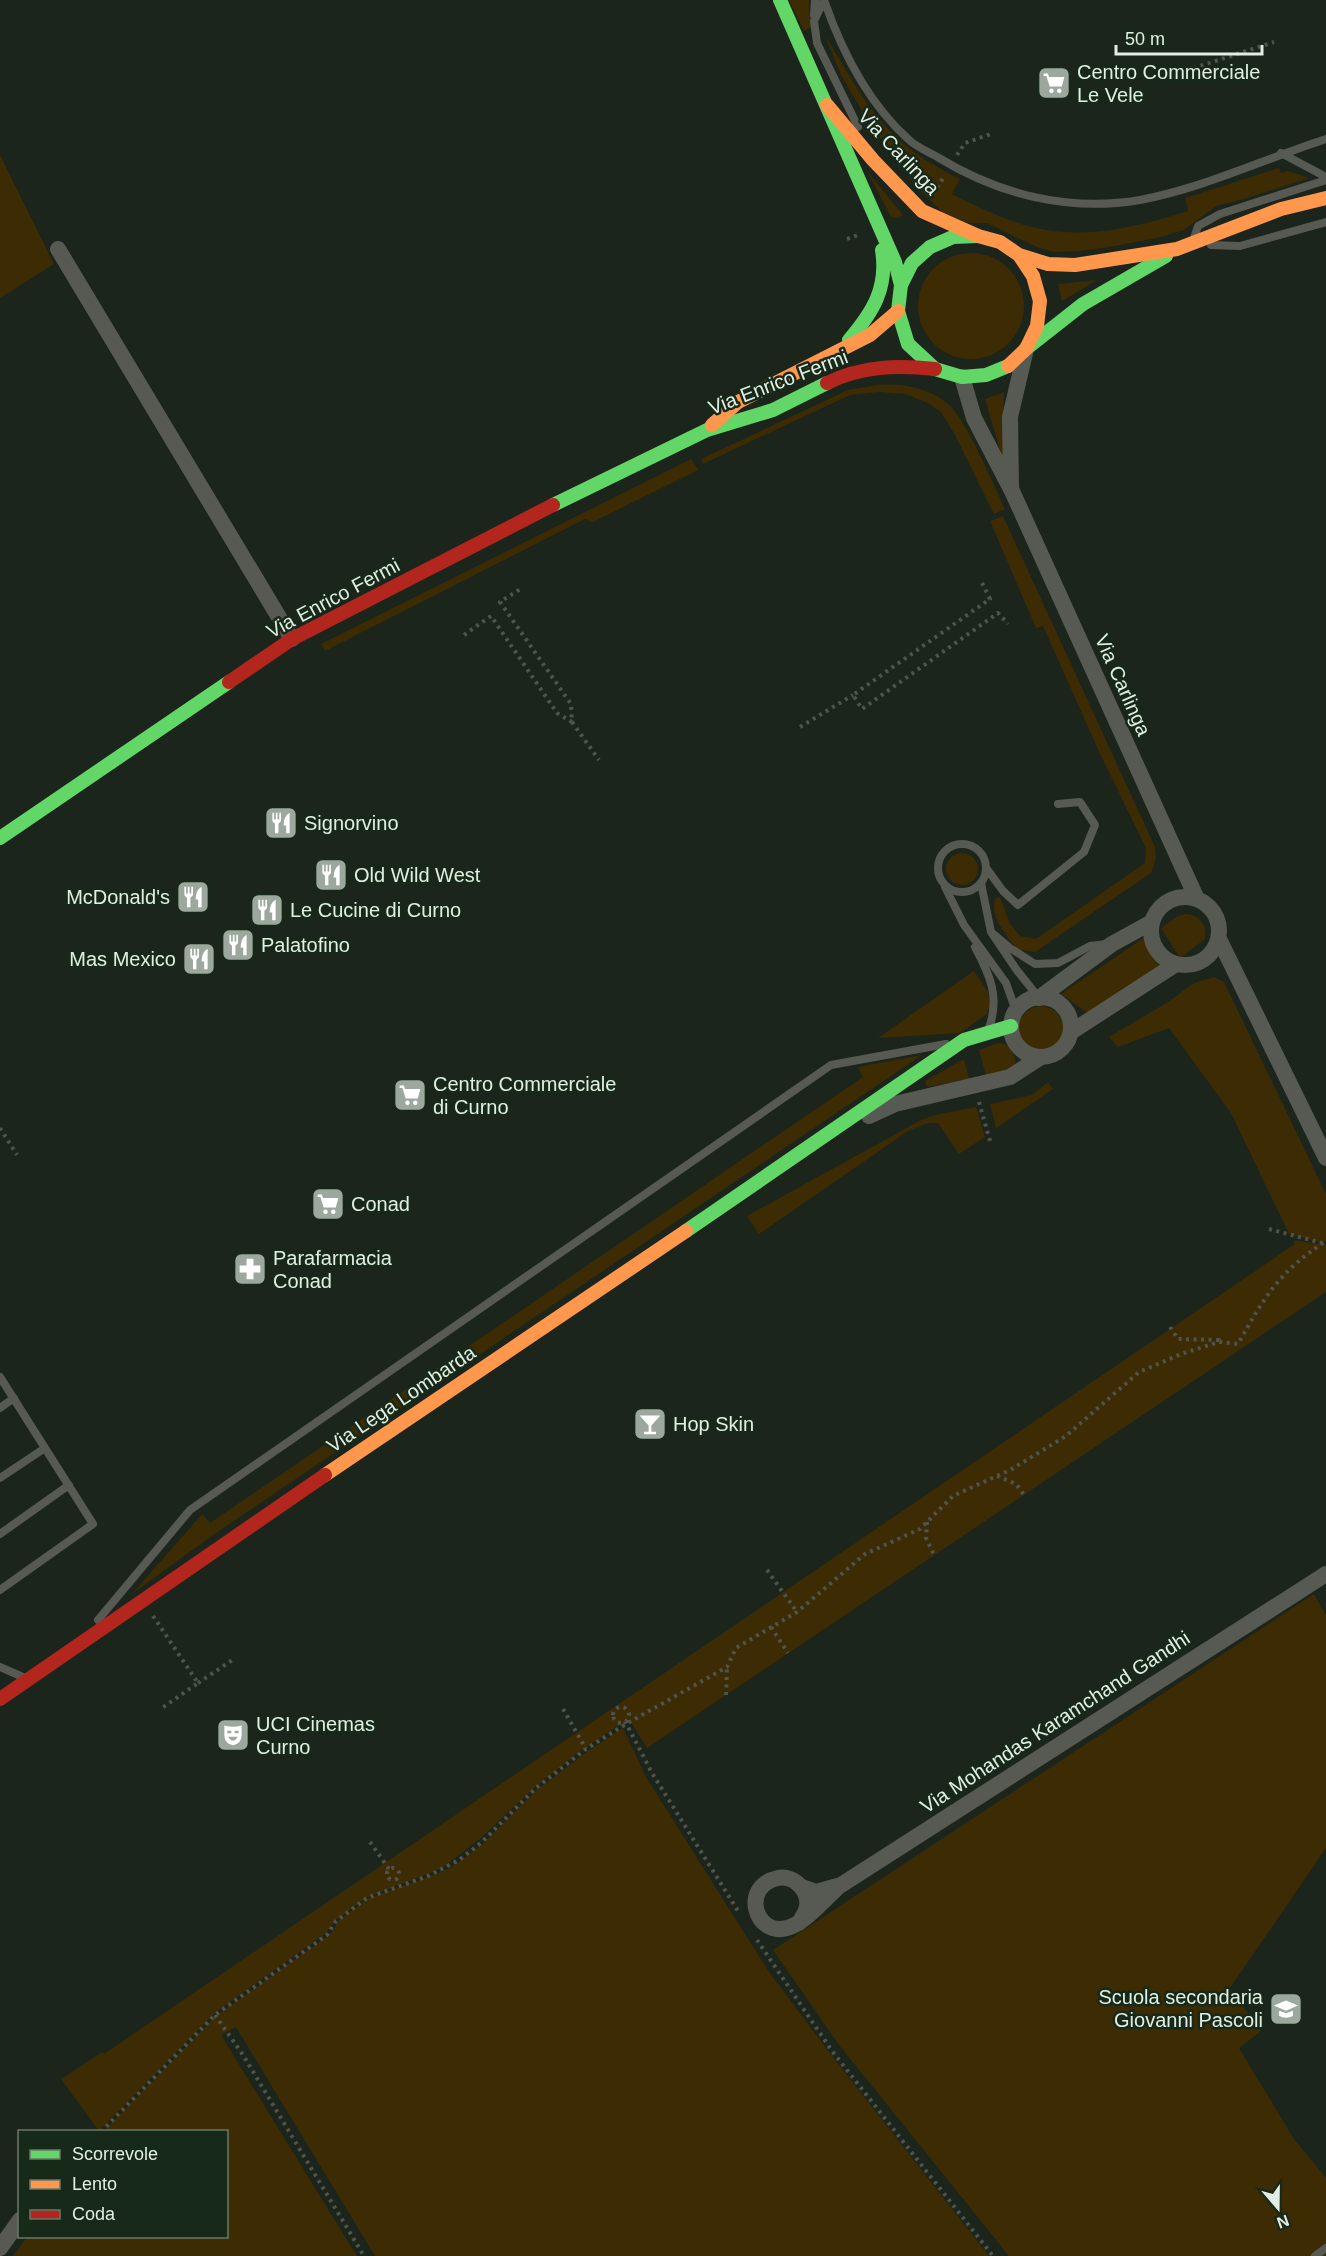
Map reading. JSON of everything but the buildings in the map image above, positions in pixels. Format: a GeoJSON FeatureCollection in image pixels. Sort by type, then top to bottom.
{"type":"FeatureCollection","features":[{"type":"Feature","properties":{"kind":"street","name":"Via Carlinga"},"geometry":{"type":"LineString","coordinates":[[780,0],[896,262],[901,285],[898,311],[909,344],[934,369],[962,377],[986,375],[1008,366],[1026,349]]}},
{"type":"Feature","properties":{"kind":"street","name":"Via Carlinga"},"geometry":{"type":"LineString","coordinates":[[827,105],[873,160],[922,211],[978,236],[1000,242],[1018,255],[1033,276],[1040,301],[1037,326],[1026,349],[1010,417],[1011,490]]}},
{"type":"Feature","properties":{"kind":"street"},"geometry":{"type":"LineString","coordinates":[[1018,255],[1048,264],[1075,265],[1177,249],[1281,209],[1326,198]]}},
{"type":"Feature","properties":{"kind":"street","name":"Via Carlinga"},"geometry":{"type":"LineString","coordinates":[[839,351],[860,328],[877,299],[884,273],[879,227]]}},
{"type":"Feature","properties":{"kind":"street","name":"Via Carlinga"},"geometry":{"type":"LineString","coordinates":[[901,285],[912,263],[930,246],[953,237],[978,236]]}},
{"type":"Feature","properties":{"kind":"street"},"geometry":{"type":"LineString","coordinates":[[58,249],[292,639]]}},
{"type":"Feature","properties":{"kind":"street"},"geometry":{"type":"LineString","coordinates":[[1026,349],[1083,304],[1177,249]]}},
{"type":"Feature","properties":{"kind":"street","name":"Via Enrico Fermi"},"geometry":{"type":"LineString","coordinates":[[707,430],[738,402],[870,335],[898,311]]}},
{"type":"Feature","properties":{"kind":"street","name":"Via Enrico Fermi"},"geometry":{"type":"LineString","coordinates":[[0,838],[292,639],[585,489],[707,430],[773,410],[847,373],[904,366],[934,369]]}},
{"type":"Feature","properties":{"kind":"street","name":"Via Carlinga"},"geometry":{"type":"LineString","coordinates":[[962,377],[974,418],[1011,490],[1196,897],[1205,902],[1218,918],[1219,939],[1326,1158]]}},
{"type":"Feature","properties":{"kind":"street"},"geometry":{"type":"LineString","coordinates":[[1196,897],[1174,898],[1164,903],[1156,912],[1152,922],[1150,933],[1153,943],[1166,960],[1176,964],[1198,963],[1215,949],[1219,939]]}},
{"type":"Feature","properties":{"kind":"street","name":"Via Lega Lombarda"},"geometry":{"type":"LineString","coordinates":[[0,1699],[964,1040],[987,1033],[1014,1018],[1030,1000],[1039,998],[1112,944],[1152,922]]}},
{"type":"Feature","properties":{"kind":"street","name":"Via Lega Lombarda"},"geometry":{"type":"LineString","coordinates":[[828,1135],[895,1104],[1010,1077],[1041,1057],[1057,1052],[1064,1047],[1071,1032],[1176,964]]}},
{"type":"Feature","properties":{"kind":"street"},"geometry":{"type":"LineString","coordinates":[[1039,998],[1056,1002],[1063,1007],[1068,1014],[1071,1032]]}},
{"type":"Feature","properties":{"kind":"street"},"geometry":{"type":"LineString","coordinates":[[1014,1018],[1012,1035],[1023,1051],[1041,1057]]}},
{"type":"Feature","properties":{"kind":"street","name":"Via Mohandas Karamchand Gandhi"},"geometry":{"type":"LineString","coordinates":[[799,1923],[786,1929],[774,1929],[761,1920],[754,1906],[757,1893],[767,1881],[781,1877],[794,1880],[802,1887],[816,1892],[841,1885],[1326,1574]]}},
{"type":"Feature","properties":{"kind":"street"},"geometry":{"type":"LineString","coordinates":[[799,1923],[841,1885]]}},
{"type":"Feature","properties":{"kind":"street"},"geometry":{"type":"LineString","coordinates":[[799,1923],[806,1909],[807,1898],[802,1887]]}},
{"type":"Feature","properties":{"kind":"street"},"geometry":{"type":"LineString","coordinates":[[0,2248],[18,2223]]}},
{"type":"Feature","properties":{"kind":"lane"},"geometry":{"type":"LineString","coordinates":[[815,0],[814,21],[817,43],[873,160]]}},
{"type":"Feature","properties":{"kind":"lane"},"geometry":{"type":"LineString","coordinates":[[814,21],[824,0]]}},
{"type":"Feature","properties":{"kind":"lane"},"geometry":{"type":"LineString","coordinates":[[824,0],[836,33],[865,91],[909,140],[951,166],[1001,189],[1059,202],[1085,205],[1109,204],[1169,193],[1326,139]]}},
{"type":"Feature","properties":{"kind":"lane"},"geometry":{"type":"LineString","coordinates":[[1281,153],[1326,178]]}},
{"type":"Feature","properties":{"kind":"lane"},"geometry":{"type":"LineString","coordinates":[[1326,178],[1206,220],[1198,226],[1192,244],[1240,246],[1326,222]]}},
{"type":"Feature","properties":{"kind":"lane"},"geometry":{"type":"LineString","coordinates":[[987,1033],[994,1013],[991,980],[938,875],[938,863],[944,851],[955,844],[969,844],[982,853],[987,869],[1003,891],[1018,905],[1084,852],[1095,825],[1080,802],[1058,804]]}},
{"type":"Feature","properties":{"kind":"lane"},"geometry":{"type":"LineString","coordinates":[[987,869],[981,884],[991,932],[1039,998]]}},
{"type":"Feature","properties":{"kind":"lane"},"geometry":{"type":"LineString","coordinates":[[945,886],[957,892],[964,892],[981,884]]}},
{"type":"Feature","properties":{"kind":"lane"},"geometry":{"type":"LineString","coordinates":[[964,925],[1006,983],[1014,1018]]}},
{"type":"Feature","properties":{"kind":"lane"},"geometry":{"type":"LineString","coordinates":[[991,932],[1035,964],[1059,963],[1090,946],[1112,944]]}},
{"type":"Feature","properties":{"kind":"lane"},"geometry":{"type":"LineString","coordinates":[[73,1649],[190,1510],[831,1065],[964,1040]]}},
{"type":"Feature","properties":{"kind":"lane"},"geometry":{"type":"LineString","coordinates":[[0,1377],[93,1524],[0,1590]]}},
{"type":"Feature","properties":{"kind":"lane"},"geometry":{"type":"LineString","coordinates":[[0,1408],[14,1398]]}},
{"type":"Feature","properties":{"kind":"lane"},"geometry":{"type":"LineString","coordinates":[[0,1478],[45,1448]]}},
{"type":"Feature","properties":{"kind":"lane"},"geometry":{"type":"LineString","coordinates":[[0,1534],[69,1485]]}},
{"type":"Feature","properties":{"kind":"lane"},"geometry":{"type":"LineString","coordinates":[[0,1667],[28,1679]]}},
{"type":"Feature","properties":{"kind":"lane"},"geometry":{"type":"LineString","coordinates":[[1315,2256],[1326,2248]]}},
{"type":"Feature","properties":{"kind":"path"},"geometry":{"type":"LineString","coordinates":[[1172,75],[1274,42]]}},
{"type":"Feature","properties":{"kind":"path"},"geometry":{"type":"LineString","coordinates":[[800,727],[853,695],[990,599],[982,583]]}},
{"type":"Feature","properties":{"kind":"path"},"geometry":{"type":"LineString","coordinates":[[522,588],[500,602],[571,704],[572,722]]}},
{"type":"Feature","properties":{"kind":"path"},"geometry":{"type":"LineString","coordinates":[[853,695],[862,709],[998,614],[1008,624]]}},
{"type":"Feature","properties":{"kind":"path"},"geometry":{"type":"LineString","coordinates":[[464,635],[491,616],[557,713],[572,722],[599,760]]}},
{"type":"Feature","properties":{"kind":"path"},"geometry":{"type":"LineString","coordinates":[[0,1128],[17,1155]]}},
{"type":"Feature","properties":{"kind":"path"},"geometry":{"type":"LineString","coordinates":[[1269,1229],[1325,1243]]}},
{"type":"Feature","properties":{"kind":"path"},"geometry":{"type":"LineString","coordinates":[[1170,1327],[1178,1339],[1219,1339],[1238,1344],[1266,1294],[1286,1271],[1325,1243]]}},
{"type":"Feature","properties":{"kind":"path"},"geometry":{"type":"LineString","coordinates":[[726,1695],[727,1667],[736,1648],[797,1612],[865,1554],[920,1529],[952,1496],[1010,1470],[1066,1436],[1139,1372],[1219,1339]]}},
{"type":"Feature","properties":{"kind":"path"},"geometry":{"type":"LineString","coordinates":[[996,1476],[1016,1484],[1024,1495]]}},
{"type":"Feature","properties":{"kind":"path"},"geometry":{"type":"LineString","coordinates":[[927,1522],[926,1538],[934,1555]]}},
{"type":"Feature","properties":{"kind":"path"},"geometry":{"type":"LineString","coordinates":[[766,1570],[797,1612]]}},
{"type":"Feature","properties":{"kind":"path"},"geometry":{"type":"LineString","coordinates":[[143,1602],[198,1683]]}},
{"type":"Feature","properties":{"kind":"path"},"geometry":{"type":"LineString","coordinates":[[771,1627],[788,1653]]}},
{"type":"Feature","properties":{"kind":"path"},"geometry":{"type":"LineString","coordinates":[[162,1708],[234,1659]]}},
{"type":"Feature","properties":{"kind":"path"},"geometry":{"type":"LineString","coordinates":[[103,2130],[215,2014],[327,1935],[336,1921],[367,1898],[436,1872],[459,1860],[482,1842],[536,1788],[586,1749],[626,1723],[727,1667]]}},
{"type":"Feature","properties":{"kind":"path"},"geometry":{"type":"LineString","coordinates":[[626,1723],[615,1720],[613,1713],[616,1708],[623,1707],[627,1710],[626,1723],[652,1773],[740,1914]]}},
{"type":"Feature","properties":{"kind":"path"},"geometry":{"type":"LineString","coordinates":[[563,1709],[586,1749]]}},
{"type":"Feature","properties":{"kind":"path"},"geometry":{"type":"LineString","coordinates":[[370,1842],[389,1869],[387,1877],[390,1880],[396,1880]]}},
{"type":"Feature","properties":{"kind":"path"},"geometry":{"type":"LineString","coordinates":[[389,1869],[393,1868],[398,1871],[396,1880],[399,1887]]}},
{"type":"Feature","properties":{"kind":"path"},"geometry":{"type":"LineString","coordinates":[[753,1934],[832,2051],[993,2256]]}},
{"type":"Feature","properties":{"kind":"path"},"geometry":{"type":"LineString","coordinates":[[215,2014],[243,2055],[364,2256]]}},
{"type":"Feature","properties":{"kind":"shaded area"},"geometry":{"type":"Polygon","coordinates":[[[789,0],[809,0],[812,27],[804,31],[789,0]]]}},
{"type":"Feature","properties":{"kind":"shaded area"},"geometry":{"type":"Polygon","coordinates":[[[825,35],[856,87],[884,124],[901,142],[917,154],[960,179],[952,194],[987,211],[1022,224],[1065,232],[1119,229],[1188,211],[1185,198],[1279,168],[1281,173],[1288,171],[1307,177],[1307,179],[1216,206],[1184,230],[1161,237],[1104,248],[1053,252],[1037,247],[987,223],[969,223],[943,213],[914,184],[865,116],[841,75],[825,35]]]}},
{"type":"Feature","properties":{"kind":"shaded area"},"geometry":{"type":"Polygon","coordinates":[[[0,155],[54,264],[0,298],[0,155]]]}},
{"type":"Feature","properties":{"kind":"shaded area"},"geometry":{"type":"Polygon","coordinates":[[[867,171],[903,215],[898,218],[891,217],[867,171]]]}},
{"type":"Feature","properties":{"kind":"shaded area"},"geometry":{"type":"Polygon","coordinates":[[[971,253],[991,257],[1009,268],[1020,286],[1024,306],[1020,326],[1009,344],[991,355],[971,359],[951,355],[933,344],[922,326],[918,306],[922,286],[933,268],[951,257],[971,253]]]}},
{"type":"Feature","properties":{"kind":"shaded area"},"geometry":{"type":"Polygon","coordinates":[[[1097,280],[1062,301],[1058,284],[1097,280]]]}},
{"type":"Feature","properties":{"kind":"shaded area"},"geometry":{"type":"Polygon","coordinates":[[[878,385],[896,385],[924,390],[948,404],[971,438],[1005,509],[994,514],[955,435],[941,412],[928,403],[905,394],[879,392],[850,395],[703,464],[701,459],[848,390],[878,385]]]}},
{"type":"Feature","properties":{"kind":"shaded area"},"geometry":{"type":"Polygon","coordinates":[[[1004,392],[1003,460],[985,399],[1004,392]]]}},
{"type":"Feature","properties":{"kind":"shaded area"},"geometry":{"type":"Polygon","coordinates":[[[691,459],[698,470],[593,522],[585,519],[325,651],[321,644],[691,459]]]}},
{"type":"Feature","properties":{"kind":"shaded area"},"geometry":{"type":"Polygon","coordinates":[[[1003,516],[1155,847],[1156,859],[1151,873],[1035,952],[1018,950],[1009,939],[997,919],[995,899],[1000,897],[1010,924],[1020,936],[1036,939],[1145,863],[1146,848],[1101,756],[1043,626],[1036,628],[990,521],[1003,516]]]}},
{"type":"Feature","properties":{"kind":"shaded area"},"geometry":{"type":"Polygon","coordinates":[[[962,853],[973,858],[978,869],[973,880],[962,885],[951,880],[946,869],[951,858],[962,853]]]}},
{"type":"Feature","properties":{"kind":"shaded area"},"geometry":{"type":"Polygon","coordinates":[[[1185,914],[1195,916],[1202,921],[1205,939],[1180,958],[1161,928],[1185,914]]]}},
{"type":"Feature","properties":{"kind":"shaded area"},"geometry":{"type":"Polygon","coordinates":[[[1151,933],[1159,952],[1176,964],[1089,1014],[1061,994],[1151,933]]]}},
{"type":"Feature","properties":{"kind":"shaded area"},"geometry":{"type":"Polygon","coordinates":[[[974,971],[988,992],[990,1004],[987,1014],[960,1033],[878,1038],[974,971]]]}},
{"type":"Feature","properties":{"kind":"shaded area"},"geometry":{"type":"Polygon","coordinates":[[[1214,977],[1224,982],[1326,1194],[1326,1241],[1322,1243],[1289,1234],[1231,1113],[1169,1028],[1118,1047],[1109,1037],[1168,1002],[1194,983],[1214,977]]]}},
{"type":"Feature","properties":{"kind":"shaded area"},"geometry":{"type":"Polygon","coordinates":[[[1041,1006],[1057,1012],[1063,1028],[1057,1044],[1041,1050],[1025,1044],[1019,1028],[1025,1012],[1041,1006]]]}},
{"type":"Feature","properties":{"kind":"shaded area"},"geometry":{"type":"Polygon","coordinates":[[[998,1043],[1010,1047],[1015,1056],[1015,1065],[1011,1069],[986,1076],[979,1050],[998,1043]]]}},
{"type":"Feature","properties":{"kind":"shaded area"},"geometry":{"type":"Polygon","coordinates":[[[922,1055],[216,1533],[132,1594],[202,1514],[210,1523],[863,1077],[858,1067],[922,1055]]]}},
{"type":"Feature","properties":{"kind":"shaded area"},"geometry":{"type":"Polygon","coordinates":[[[964,1059],[969,1079],[927,1087],[925,1081],[964,1059]]]}},
{"type":"Feature","properties":{"kind":"shaded area"},"geometry":{"type":"Polygon","coordinates":[[[1048,1082],[1053,1089],[996,1128],[990,1104],[1032,1095],[1048,1082]]]}},
{"type":"Feature","properties":{"kind":"shaded area"},"geometry":{"type":"Polygon","coordinates":[[[976,1107],[985,1137],[959,1154],[938,1123],[928,1123],[908,1131],[759,1234],[747,1216],[921,1120],[976,1107]]]}},
{"type":"Feature","properties":{"kind":"shaded area"},"geometry":{"type":"Polygon","coordinates":[[[1293,1240],[1326,1245],[1326,1292],[647,1748],[629,1719],[583,1749],[536,1786],[480,1839],[442,1868],[366,1898],[336,1920],[326,1933],[216,2012],[100,2130],[61,2079],[102,2052],[104,2054],[1295,1244],[1293,1240]]]}},
{"type":"Feature","properties":{"kind":"shaded area"},"geometry":{"type":"Polygon","coordinates":[[[1314,1594],[1326,1615],[1326,1848],[1230,1988],[1261,2031],[1239,2048],[1294,2139],[1326,2178],[1326,2256],[1009,2256],[839,2045],[773,1950],[1314,1594]]]}},
{"type":"Feature","properties":{"kind":"shaded area"},"geometry":{"type":"Polygon","coordinates":[[[623,1728],[646,1777],[769,1972],[989,2256],[375,2256],[236,2027],[221,2035],[357,2256],[13,2256],[26,2238],[228,2238],[228,2130],[105,2130],[216,2016],[328,1936],[337,1922],[367,1899],[444,1871],[460,1861],[484,1843],[537,1790],[588,1751],[623,1728]]]}},
{"type":"Feature","properties":{"kind":"traffic: fast"},"geometry":{"type":"LineString","coordinates":[[780,0],[895,262],[901,285]]}},
{"type":"Feature","properties":{"kind":"traffic: fast"},"geometry":{"type":"LineString","coordinates":[[978,236],[953,237],[930,247],[912,263],[901,285],[898,311],[908,344],[935,369],[962,377],[986,375],[1008,366]]}},
{"type":"Feature","properties":{"kind":"traffic: fast"},"geometry":{"type":"LineString","coordinates":[[849,340],[877,299],[883,276],[882,250]]}},
{"type":"Feature","properties":{"kind":"traffic: fast"},"geometry":{"type":"LineString","coordinates":[[1027,348],[1083,304],[1166,256]]}},
{"type":"Feature","properties":{"kind":"traffic: fast"},"geometry":{"type":"LineString","coordinates":[[553,505],[707,430],[773,410],[827,383]]}},
{"type":"Feature","properties":{"kind":"traffic: fast"},"geometry":{"type":"LineString","coordinates":[[0,838],[229,682]]}},
{"type":"Feature","properties":{"kind":"traffic: fast"},"geometry":{"type":"LineString","coordinates":[[686,1231],[964,1040],[1011,1026]]}},
{"type":"Feature","properties":{"kind":"traffic: slow"},"geometry":{"type":"LineString","coordinates":[[827,105],[873,160],[922,211],[978,236],[1000,242],[1019,255],[1033,276],[1040,301],[1037,326],[1026,349],[1008,366]]}},
{"type":"Feature","properties":{"kind":"traffic: slow"},"geometry":{"type":"LineString","coordinates":[[1019,255],[1048,264],[1075,265],[1177,249],[1281,209],[1326,198]]}},
{"type":"Feature","properties":{"kind":"traffic: slow"},"geometry":{"type":"LineString","coordinates":[[712,425],[738,402],[870,335],[898,311]]}},
{"type":"Feature","properties":{"kind":"traffic: slow"},"geometry":{"type":"LineString","coordinates":[[325,1475],[686,1231]]}},
{"type":"Feature","properties":{"kind":"traffic: jam"},"geometry":{"type":"LineString","coordinates":[[827,383],[853,373],[880,368],[935,369]]}},
{"type":"Feature","properties":{"kind":"traffic: jam"},"geometry":{"type":"LineString","coordinates":[[229,682],[292,639],[553,505]]}},
{"type":"Feature","properties":{"kind":"traffic: jam"},"geometry":{"type":"LineString","coordinates":[[0,1699],[325,1475]]}},
{"type":"Feature","properties":{"kind":"place","name":"Centro Commerciale Le Vele"},"geometry":{"type":"Point","coordinates":[1054,83]}},
{"type":"Feature","properties":{"kind":"place","name":"Signorvino"},"geometry":{"type":"Point","coordinates":[281,823]}},
{"type":"Feature","properties":{"kind":"place","name":"Old Wild West"},"geometry":{"type":"Point","coordinates":[331,875]}},
{"type":"Feature","properties":{"kind":"place","name":"McDonald's"},"geometry":{"type":"Point","coordinates":[193,897]}},
{"type":"Feature","properties":{"kind":"place","name":"Le Cucine di Curno"},"geometry":{"type":"Point","coordinates":[267,910]}},
{"type":"Feature","properties":{"kind":"place","name":"Palatofino"},"geometry":{"type":"Point","coordinates":[238,945]}},
{"type":"Feature","properties":{"kind":"place","name":"Mas Mexico"},"geometry":{"type":"Point","coordinates":[199,959]}},
{"type":"Feature","properties":{"kind":"place","name":"Centro Commerciale di Curno"},"geometry":{"type":"Point","coordinates":[410,1095]}},
{"type":"Feature","properties":{"kind":"place","name":"Conad"},"geometry":{"type":"Point","coordinates":[328,1204]}},
{"type":"Feature","properties":{"kind":"place","name":"Parafarmacia Conad"},"geometry":{"type":"Point","coordinates":[250,1269]}},
{"type":"Feature","properties":{"kind":"place","name":"Hop Skin"},"geometry":{"type":"Point","coordinates":[650,1424]}},
{"type":"Feature","properties":{"kind":"place","name":"UCI Cinemas Curno"},"geometry":{"type":"Point","coordinates":[233,1735]}},
{"type":"Feature","properties":{"kind":"place","name":"Scuola secondaria Giovanni Pascoli"},"geometry":{"type":"Point","coordinates":[1286,2009]}}]}
